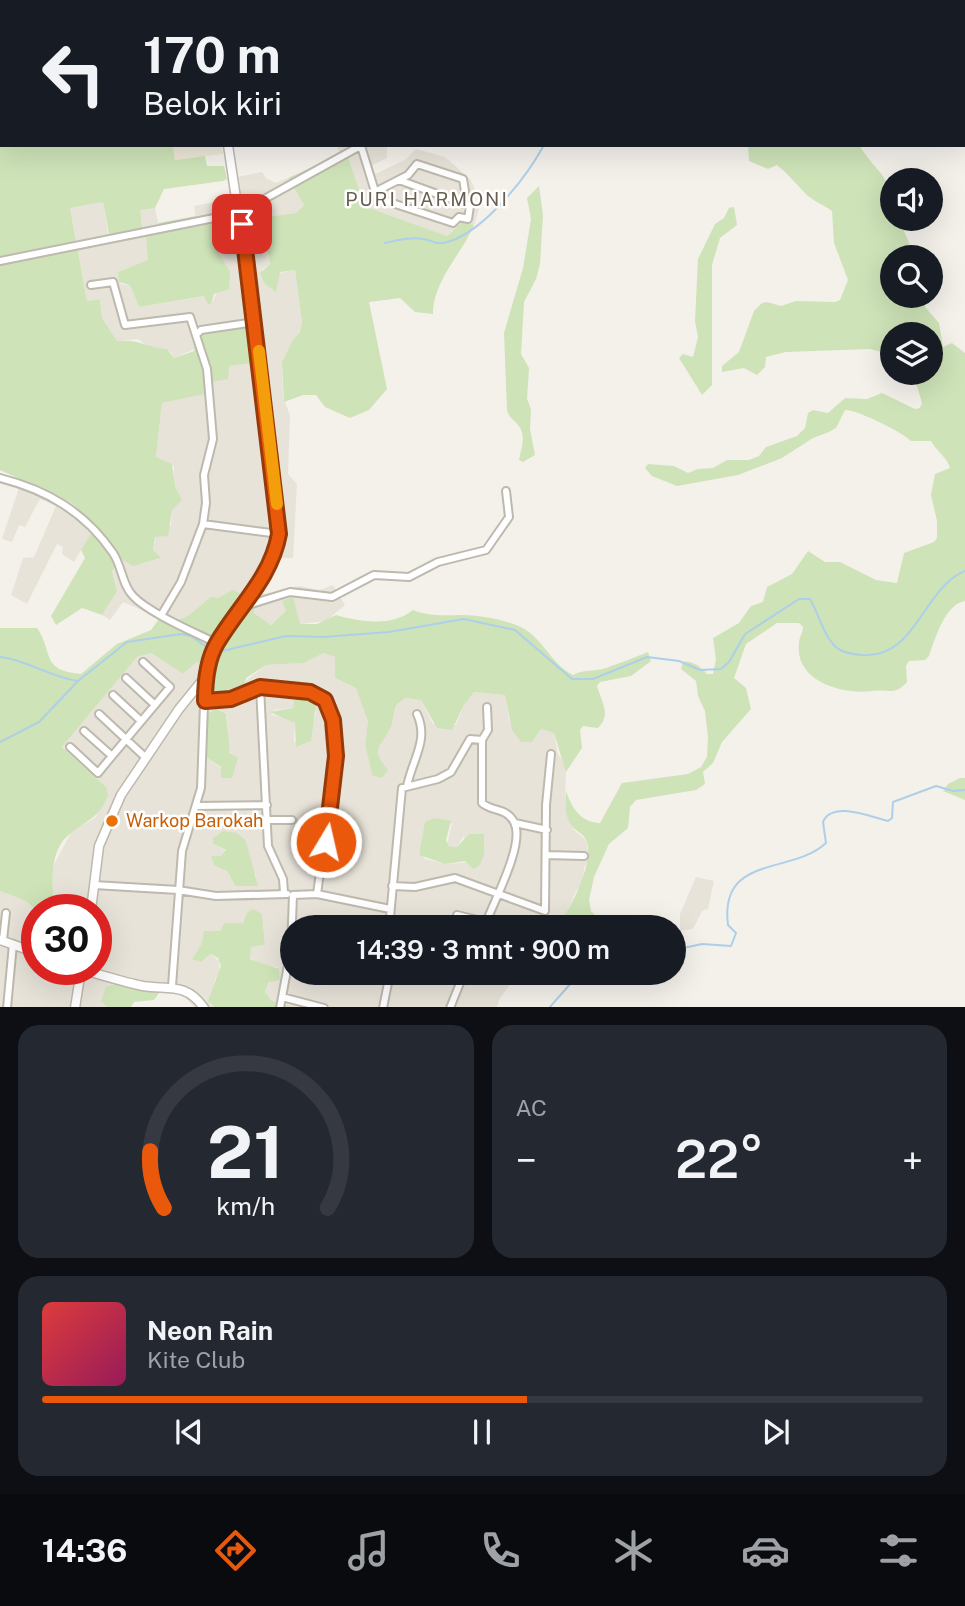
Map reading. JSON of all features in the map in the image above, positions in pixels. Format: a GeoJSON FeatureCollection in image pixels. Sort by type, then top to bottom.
{"type":"FeatureCollection","features":[{"type":"Feature","properties":{"kind":"street"},"geometry":{"type":"LineString","coordinates":[[93,894],[99,846],[121,794],[205,677],[215,649],[266,570],[279,534],[255,322],[228,147]]}},
{"type":"Feature","properties":{"kind":"street"},"geometry":{"type":"LineString","coordinates":[[0,261],[239,214],[359,147]]}},
{"type":"Feature","properties":{"kind":"street"},"geometry":{"type":"LineString","coordinates":[[361,147],[377,198],[453,223],[458,217],[468,219],[471,208],[463,203],[399,180]]}},
{"type":"Feature","properties":{"kind":"street"},"geometry":{"type":"LineString","coordinates":[[373,192],[399,180],[417,164],[461,178],[465,191],[463,203]]}},
{"type":"Feature","properties":{"kind":"street"},"geometry":{"type":"LineString","coordinates":[[91,285],[113,282],[125,325],[190,317],[207,369],[214,429],[204,475],[206,503],[203,524],[181,582],[162,614]]}},
{"type":"Feature","properties":{"kind":"street"},"geometry":{"type":"LineString","coordinates":[[196,335],[201,330],[255,322]]}},
{"type":"Feature","properties":{"kind":"street"},"geometry":{"type":"LineString","coordinates":[[0,478],[58,499],[80,516],[112,552],[130,594],[215,649]]}},
{"type":"Feature","properties":{"kind":"street"},"geometry":{"type":"LineString","coordinates":[[245,606],[298,591],[332,597],[374,575],[409,577],[438,562],[482,552],[490,546],[509,517],[506,491]]}},
{"type":"Feature","properties":{"kind":"street"},"geometry":{"type":"LineString","coordinates":[[203,524],[279,534]]}},
{"type":"Feature","properties":{"kind":"street"},"geometry":{"type":"LineString","coordinates":[[70,747],[98,773],[127,740],[170,687],[143,662]]}},
{"type":"Feature","properties":{"kind":"street"},"geometry":{"type":"LineString","coordinates":[[172,986],[182,851],[197,806],[203,767],[205,677]]}},
{"type":"Feature","properties":{"kind":"street"},"geometry":{"type":"LineString","coordinates":[[126,678],[155,705]]}},
{"type":"Feature","properties":{"kind":"street"},"geometry":{"type":"LineString","coordinates":[[205,701],[231,699],[260,687],[310,692],[325,700],[333,720],[334,785],[317,894]]}},
{"type":"Feature","properties":{"kind":"street"},"geometry":{"type":"LineString","coordinates":[[260,687],[269,849],[283,879],[284,893]]}},
{"type":"Feature","properties":{"kind":"street"},"geometry":{"type":"LineString","coordinates":[[113,695],[141,721]]}},
{"type":"Feature","properties":{"kind":"street"},"geometry":{"type":"LineString","coordinates":[[487,707],[488,730],[482,740],[482,803],[504,811],[515,822],[547,830]]}},
{"type":"Feature","properties":{"kind":"street"},"geometry":{"type":"LineString","coordinates":[[99,714],[145,757]]}},
{"type":"Feature","properties":{"kind":"street"},"geometry":{"type":"LineString","coordinates":[[407,786],[423,735],[424,725],[417,714]]}},
{"type":"Feature","properties":{"kind":"street"},"geometry":{"type":"LineString","coordinates":[[84,731],[112,756]]}},
{"type":"Feature","properties":{"kind":"street"},"geometry":{"type":"LineString","coordinates":[[389,915],[402,790],[452,772],[470,739],[482,740]]}},
{"type":"Feature","properties":{"kind":"street"},"geometry":{"type":"LineString","coordinates":[[392,886],[415,887],[456,878],[545,911],[547,770],[551,754]]}},
{"type":"Feature","properties":{"kind":"street"},"geometry":{"type":"LineString","coordinates":[[197,806],[267,805]]}},
{"type":"Feature","properties":{"kind":"street"},"geometry":{"type":"LineString","coordinates":[[268,820],[292,820]]}},
{"type":"Feature","properties":{"kind":"street"},"geometry":{"type":"LineString","coordinates":[[488,915],[514,853],[517,838],[515,822]]}},
{"type":"Feature","properties":{"kind":"street"},"geometry":{"type":"LineString","coordinates":[[546,855],[584,856]]}},
{"type":"Feature","properties":{"kind":"street"},"geometry":{"type":"LineString","coordinates":[[94,885],[178,890],[234,897],[284,893],[317,894],[390,909]]}},
{"type":"Feature","properties":{"kind":"street"},"geometry":{"type":"LineString","coordinates":[[279,1007],[291,949],[293,895]]}},
{"type":"Feature","properties":{"kind":"street"},"geometry":{"type":"LineString","coordinates":[[6,913],[1,940],[21,947]]}},
{"type":"Feature","properties":{"kind":"street"},"geometry":{"type":"LineString","coordinates":[[7,1007],[13,944]]}},
{"type":"Feature","properties":{"kind":"street"},"geometry":{"type":"LineString","coordinates":[[112,978],[145,986],[172,986],[192,995],[204,1007]]}},
{"type":"Feature","properties":{"kind":"street"},"geometry":{"type":"LineString","coordinates":[[75,1007],[79,985]]}},
{"type":"Feature","properties":{"kind":"street"},"geometry":{"type":"LineString","coordinates":[[383,1007],[388,985]]}},
{"type":"Feature","properties":{"kind":"street"},"geometry":{"type":"LineString","coordinates":[[450,1007],[459,985]]}},
{"type":"Feature","properties":{"kind":"street"},"geometry":{"type":"LineString","coordinates":[[282,998],[324,1007]]}},
{"type":"Feature","properties":{"kind":"shaded area"},"geometry":{"type":"Polygon","coordinates":[[[173,147],[221,147],[223,154],[175,160],[173,147]]]}},
{"type":"Feature","properties":{"kind":"shaded area"},"geometry":{"type":"Polygon","coordinates":[[[337,147],[387,147],[387,158],[372,165],[375,174],[405,160],[416,149],[445,157],[470,179],[475,189],[472,202],[479,209],[474,225],[461,222],[447,236],[364,206],[337,147]]]}},
{"type":"Feature","properties":{"kind":"shaded area"},"geometry":{"type":"Polygon","coordinates":[[[262,172],[266,178],[276,183],[288,178],[304,205],[296,213],[266,217],[265,239],[270,264],[261,270],[279,273],[295,270],[302,322],[300,332],[293,339],[282,362],[283,396],[290,416],[288,474],[297,484],[293,558],[277,558],[259,587],[264,594],[299,586],[320,590],[333,585],[345,605],[326,621],[299,624],[293,598],[283,602],[287,611],[271,625],[254,613],[255,601],[218,598],[205,602],[184,620],[169,622],[123,602],[110,620],[102,615],[117,590],[112,571],[121,559],[139,564],[159,559],[153,551],[156,536],[171,525],[174,466],[156,457],[162,403],[204,394],[206,383],[229,366],[252,363],[250,336],[248,326],[174,358],[170,351],[151,348],[138,339],[117,341],[102,318],[100,299],[87,301],[70,208],[103,202],[108,234],[140,210],[155,208],[160,232],[148,235],[149,260],[118,272],[121,284],[130,285],[139,307],[205,296],[211,305],[228,270],[220,255],[225,237],[221,222],[197,226],[194,206],[230,199],[227,179],[262,172]]]}},
{"type":"Feature","properties":{"kind":"shaded area"},"geometry":{"type":"Polygon","coordinates":[[[21,482],[47,490],[72,503],[95,527],[74,562],[62,554],[63,547],[57,544],[27,604],[11,595],[23,558],[34,557],[56,506],[40,499],[25,527],[19,525],[12,542],[2,539],[21,482]]]}},
{"type":"Feature","properties":{"kind":"shaded area"},"geometry":{"type":"Polygon","coordinates":[[[151,653],[183,674],[197,662],[243,683],[266,665],[304,663],[324,653],[335,657],[335,678],[356,688],[366,711],[368,721],[365,744],[372,775],[379,742],[390,730],[397,704],[406,698],[421,700],[433,724],[456,725],[464,705],[474,692],[506,695],[509,720],[521,742],[532,742],[541,729],[554,733],[558,754],[566,765],[565,804],[574,830],[586,840],[589,858],[584,868],[583,883],[576,891],[565,915],[280,915],[280,985],[510,985],[497,1007],[288,1007],[271,1000],[265,992],[277,967],[263,966],[249,957],[251,947],[265,945],[262,914],[244,923],[224,923],[220,931],[202,943],[192,959],[210,954],[219,961],[220,972],[215,979],[211,1005],[216,1007],[194,1007],[182,994],[160,992],[152,982],[102,1001],[108,1007],[0,1007],[0,891],[21,899],[21,985],[112,985],[112,894],[53,894],[52,868],[72,831],[95,818],[106,800],[106,787],[62,747],[137,657],[151,653]],[[293,708],[274,710],[271,715],[286,717],[295,723],[294,743],[311,730],[316,712],[293,708]],[[207,714],[207,758],[222,769],[232,755],[228,746],[227,716],[207,714]],[[452,823],[424,842],[419,852],[425,859],[447,864],[468,862],[464,836],[457,847],[447,845],[452,823]],[[213,838],[213,844],[226,851],[221,857],[211,856],[214,865],[228,872],[235,886],[257,877],[251,868],[246,841],[213,838]]]}},
{"type":"Feature","properties":{"kind":"shaded area"},"geometry":{"type":"Polygon","coordinates":[[[696,877],[714,881],[708,909],[702,911],[693,929],[686,930],[686,915],[680,914],[696,877]]]}},
{"type":"Feature","properties":{"kind":"green space"},"geometry":{"type":"Polygon","coordinates":[[[0,147],[173,147],[175,160],[205,156],[207,166],[224,166],[227,179],[223,181],[164,189],[155,208],[140,210],[142,229],[109,234],[103,202],[70,208],[87,301],[100,299],[102,318],[117,341],[132,341],[167,349],[174,358],[194,351],[195,340],[200,333],[248,326],[252,363],[229,366],[228,379],[206,383],[205,394],[162,403],[156,457],[172,464],[175,487],[182,500],[172,510],[168,536],[155,537],[153,550],[161,558],[133,566],[121,559],[112,571],[117,591],[102,615],[82,608],[56,625],[51,616],[85,558],[81,550],[95,527],[72,503],[0,470],[0,147]]]}},
{"type":"Feature","properties":{"kind":"green space"},"geometry":{"type":"Polygon","coordinates":[[[748,147],[860,147],[880,173],[880,231],[904,231],[910,245],[880,245],[880,308],[926,308],[938,322],[880,322],[880,352],[870,349],[786,352],[766,357],[765,367],[757,375],[744,368],[722,372],[722,366],[739,352],[754,311],[762,303],[781,306],[796,301],[835,302],[840,300],[848,280],[834,243],[832,211],[806,195],[777,165],[768,169],[749,161],[748,147]]]}},
{"type":"Feature","properties":{"kind":"green space"},"geometry":{"type":"Polygon","coordinates":[[[339,155],[341,160],[348,157],[364,206],[447,236],[462,222],[474,225],[443,279],[434,302],[433,314],[415,312],[400,298],[369,302],[387,389],[369,410],[350,418],[325,407],[316,395],[303,395],[284,402],[282,362],[293,339],[300,332],[302,322],[295,270],[280,272],[276,292],[265,284],[260,273],[270,264],[265,239],[266,217],[296,213],[304,205],[288,178],[339,155]]]}},
{"type":"Feature","properties":{"kind":"green space"},"geometry":{"type":"Polygon","coordinates":[[[539,186],[543,215],[540,264],[536,279],[524,302],[521,354],[529,368],[527,399],[531,409],[530,429],[535,455],[523,462],[519,460],[523,442],[521,429],[507,410],[504,333],[523,268],[531,219],[527,198],[539,186]]]}},
{"type":"Feature","properties":{"kind":"green space"},"geometry":{"type":"Polygon","coordinates":[[[734,207],[737,225],[720,238],[712,265],[712,385],[702,395],[679,358],[683,354],[693,357],[698,337],[695,321],[698,259],[715,224],[724,218],[729,208],[734,207]]]}},
{"type":"Feature","properties":{"kind":"green space"},"geometry":{"type":"Polygon","coordinates":[[[196,216],[197,226],[221,222],[223,226],[220,255],[230,272],[229,289],[214,294],[211,305],[204,296],[139,307],[130,285],[119,282],[118,272],[148,260],[146,237],[160,232],[158,223],[196,216]]]}},
{"type":"Feature","properties":{"kind":"green space"},"geometry":{"type":"Polygon","coordinates":[[[952,343],[965,353],[965,601],[946,615],[929,656],[925,660],[909,661],[906,666],[907,682],[899,689],[861,692],[823,683],[804,668],[799,641],[803,627],[799,623],[777,623],[746,644],[734,678],[746,688],[751,709],[722,742],[713,763],[703,772],[705,784],[696,790],[636,800],[630,807],[628,828],[609,844],[594,877],[589,900],[591,911],[595,915],[564,915],[575,897],[588,855],[585,838],[568,819],[566,791],[582,817],[600,823],[622,783],[688,774],[701,767],[707,757],[705,711],[698,696],[696,681],[681,669],[683,662],[693,663],[707,674],[713,674],[716,659],[713,638],[739,623],[751,606],[763,602],[767,587],[792,574],[808,551],[825,562],[840,562],[876,580],[897,583],[904,553],[934,542],[937,538],[937,521],[931,495],[935,474],[950,468],[931,441],[911,441],[879,422],[845,410],[836,428],[813,438],[782,458],[738,475],[677,486],[652,476],[645,468],[648,464],[674,466],[688,473],[713,468],[727,460],[749,460],[759,456],[766,447],[797,436],[805,428],[808,413],[813,410],[828,413],[845,398],[867,399],[882,393],[915,409],[920,408],[922,403],[917,385],[943,385],[943,347],[952,343]]]}},
{"type":"Feature","properties":{"kind":"green space"},"geometry":{"type":"Polygon","coordinates":[[[233,590],[255,601],[254,613],[271,625],[286,611],[282,601],[293,597],[300,624],[317,624],[336,615],[355,620],[386,621],[413,610],[432,615],[475,616],[503,621],[525,629],[573,675],[606,668],[648,652],[651,661],[631,676],[600,682],[597,686],[604,708],[604,718],[598,728],[583,726],[580,730],[582,748],[566,772],[554,733],[541,729],[532,742],[521,742],[512,730],[505,695],[474,692],[464,705],[452,730],[437,728],[421,700],[406,698],[397,704],[391,728],[378,750],[388,770],[382,778],[372,775],[365,744],[368,721],[356,688],[335,678],[335,657],[324,653],[304,663],[266,665],[246,678],[243,688],[217,693],[211,685],[212,667],[197,662],[183,674],[151,653],[137,657],[62,747],[106,787],[108,795],[97,814],[63,840],[58,849],[53,869],[53,894],[21,894],[21,899],[0,891],[0,628],[37,628],[54,664],[59,669],[81,674],[117,644],[151,630],[159,619],[182,619],[211,597],[218,598],[233,590]]]}},
{"type":"Feature","properties":{"kind":"green space"},"geometry":{"type":"Polygon","coordinates":[[[299,694],[316,703],[311,741],[296,747],[295,723],[270,712],[293,708],[295,697],[299,694]]]}},
{"type":"Feature","properties":{"kind":"green space"},"geometry":{"type":"Polygon","coordinates":[[[216,709],[226,714],[230,753],[238,758],[232,778],[221,778],[221,767],[207,758],[207,714],[216,709]]]}},
{"type":"Feature","properties":{"kind":"green space"},"geometry":{"type":"Polygon","coordinates":[[[965,778],[965,800],[943,791],[948,784],[965,778]]]}},
{"type":"Feature","properties":{"kind":"green space"},"geometry":{"type":"Polygon","coordinates":[[[434,818],[451,821],[446,840],[449,846],[457,847],[469,834],[484,834],[484,855],[479,866],[473,869],[465,861],[445,864],[419,855],[425,822],[434,818]]]}},
{"type":"Feature","properties":{"kind":"green space"},"geometry":{"type":"Polygon","coordinates":[[[223,831],[237,833],[246,841],[258,886],[235,886],[228,872],[214,865],[211,856],[221,856],[226,850],[213,844],[213,838],[223,831]]]}},
{"type":"Feature","properties":{"kind":"green space"},"geometry":{"type":"Polygon","coordinates":[[[253,909],[262,914],[265,945],[251,947],[250,959],[279,969],[280,980],[269,982],[265,992],[271,1000],[291,1007],[215,1007],[208,1001],[221,966],[218,958],[210,954],[201,962],[192,959],[202,943],[204,931],[220,931],[224,923],[243,923],[247,913],[253,909]]]}},
{"type":"Feature","properties":{"kind":"green space"},"geometry":{"type":"Polygon","coordinates":[[[129,980],[153,982],[160,992],[154,1000],[134,1002],[131,1007],[107,1007],[101,1001],[106,987],[129,980]]]}},
{"type":"Feature","properties":{"kind":"waterway"},"geometry":{"type":"LineString","coordinates":[[385,243],[417,238],[443,243],[458,238],[487,218],[501,204],[543,147]]}},
{"type":"Feature","properties":{"kind":"waterway"},"geometry":{"type":"LineString","coordinates":[[218,652],[286,636],[323,637],[389,632],[464,619],[515,630],[572,679],[593,679],[647,657],[679,661],[700,670],[721,669],[729,662],[745,634],[799,599],[810,599],[828,637],[838,649],[861,655],[879,654],[894,647],[907,635],[938,592],[950,580],[965,571]]}},
{"type":"Feature","properties":{"kind":"waterway"},"geometry":{"type":"LineString","coordinates":[[0,742],[39,722],[78,681],[127,642],[181,634],[191,636],[209,649]]}},
{"type":"Feature","properties":{"kind":"waterway"},"geometry":{"type":"LineString","coordinates":[[0,657],[78,681]]}},
{"type":"Feature","properties":{"kind":"waterway"},"geometry":{"type":"LineString","coordinates":[[686,947],[702,944],[731,946],[736,933],[728,925],[728,902],[735,887],[746,876],[812,853],[826,843],[823,822],[828,815],[843,811],[888,821],[892,818],[893,802],[936,786],[953,791],[965,790]]}},
{"type":"Feature","properties":{"kind":"waterway"},"geometry":{"type":"LineString","coordinates":[[550,1007],[569,985]]}},
{"type":"Feature","properties":{"kind":"slow traffic"},"geometry":{"type":"LineString","coordinates":[[259,351],[264,415],[277,504]]}},
{"type":"Feature","properties":{"kind":"place","name":"Warkop Barokah"},"geometry":{"type":"Point","coordinates":[112,821]}},
{"type":"Feature","properties":{"kind":"district","name":"PURI HARMONI"},"geometry":{"type":"Point","coordinates":[427,199]}},
{"type":"Feature","properties":{"kind":"route"},"geometry":{"type":"LineString","coordinates":[[242,224],[279,534],[278,543],[266,570],[245,606],[216,643],[205,677],[205,701],[224,701],[260,687],[310,692],[325,700],[333,720],[336,756],[326,842]]}}]}
